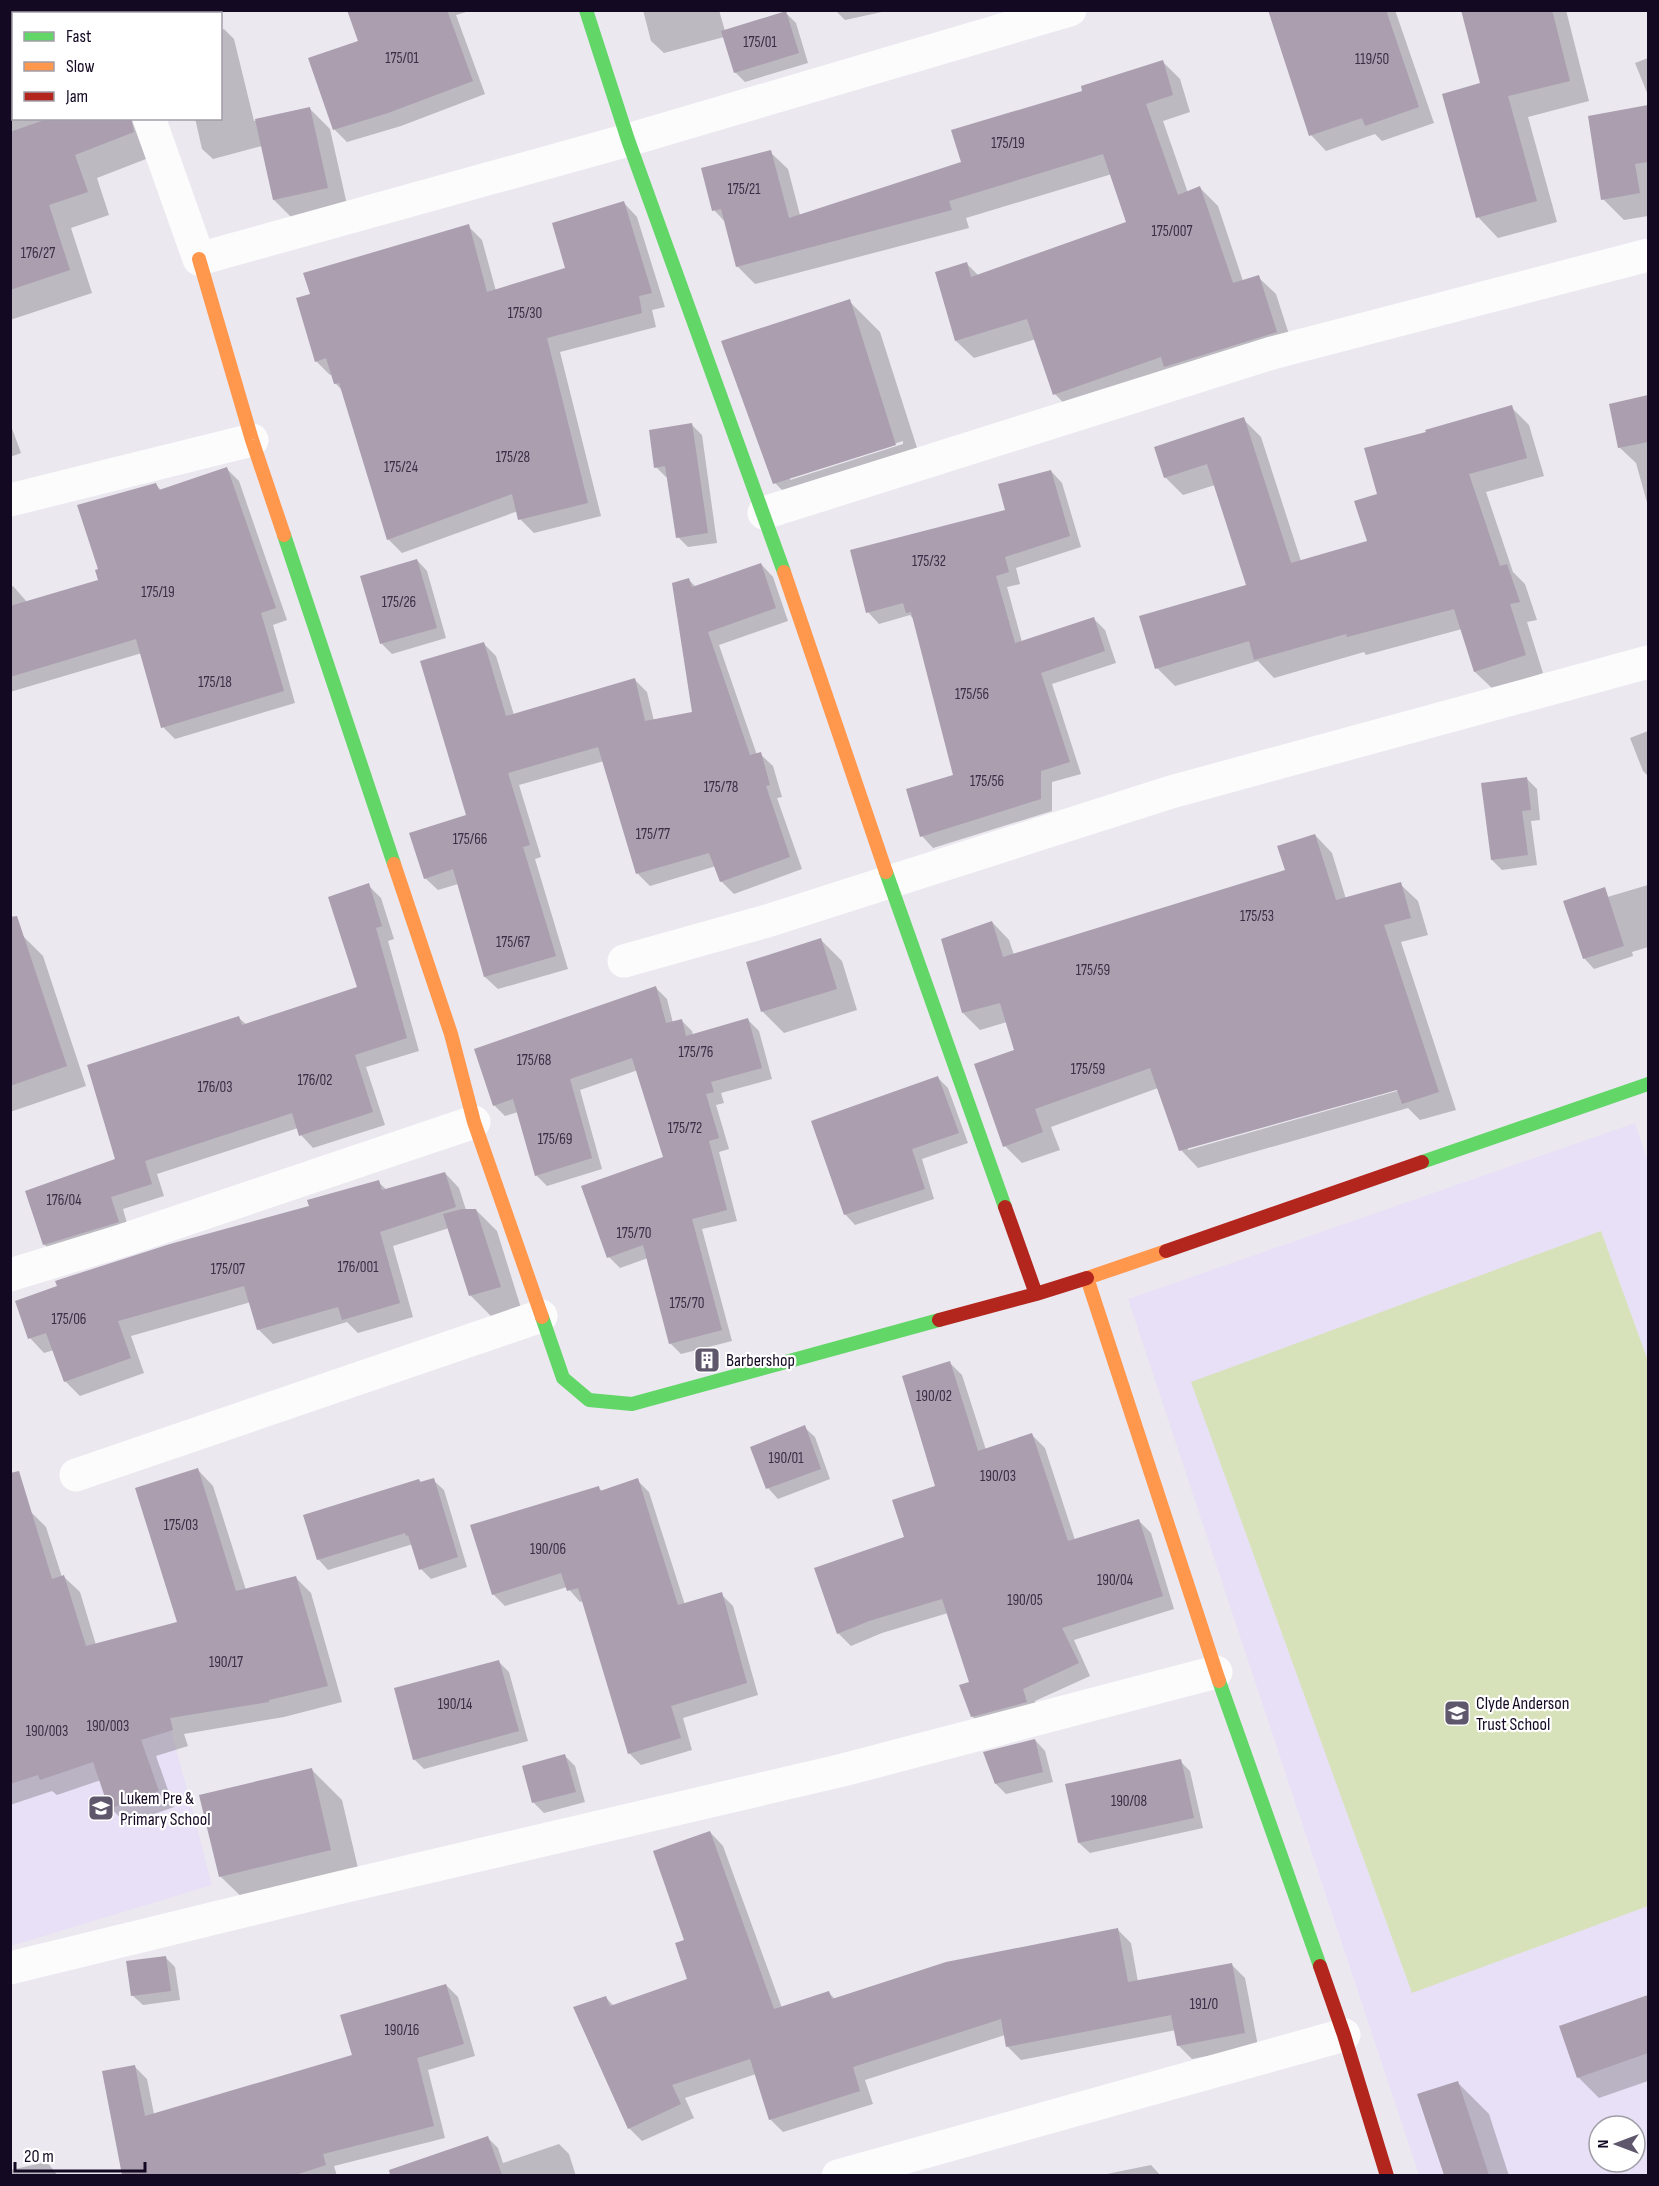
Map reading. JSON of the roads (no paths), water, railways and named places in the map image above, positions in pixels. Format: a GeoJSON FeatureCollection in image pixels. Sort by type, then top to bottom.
{"type":"FeatureCollection","features":[{"type":"Feature","properties":{"kind":"street"},"geometry":{"type":"LineString","coordinates":[[586,10],[628,140],[764,513],[889,882],[1036,1294]]}},
{"type":"Feature","properties":{"kind":"street"},"geometry":{"type":"LineString","coordinates":[[199,259],[628,140],[1070,10]]}},
{"type":"Feature","properties":{"kind":"street"},"geometry":{"type":"LineString","coordinates":[[150,120],[199,259],[252,440],[451,1034],[474,1122],[563,1378],[589,1400],[632,1404],[1036,1294],[1648,1084]]}},
{"type":"Feature","properties":{"kind":"street"},"geometry":{"type":"LineString","coordinates":[[764,513],[1272,353],[1648,255]]}},
{"type":"Feature","properties":{"kind":"street"},"geometry":{"type":"LineString","coordinates":[[10,500],[252,440]]}},
{"type":"Feature","properties":{"kind":"street"},"geometry":{"type":"LineString","coordinates":[[624,961],[767,921],[1171,792],[1648,662]]}},
{"type":"Feature","properties":{"kind":"street"},"geometry":{"type":"LineString","coordinates":[[10,1275],[124,1240],[474,1122]]}},
{"type":"Feature","properties":{"kind":"street"},"geometry":{"type":"LineString","coordinates":[[1087,1278],[1216,1672],[1344,2035],[1387,2175]]}},
{"type":"Feature","properties":{"kind":"street"},"geometry":{"type":"LineString","coordinates":[[76,1474],[541,1316]]}},
{"type":"Feature","properties":{"kind":"street"},"geometry":{"type":"LineString","coordinates":[[10,1968],[338,1888],[843,1770],[1216,1672]]}},
{"type":"Feature","properties":{"kind":"street"},"geometry":{"type":"LineString","coordinates":[[838,2175],[1344,2035]]}},
{"type":"Feature","properties":{"kind":"place","name":"Barbershop"},"geometry":{"type":"Point","coordinates":[707,1360]}},
{"type":"Feature","properties":{"kind":"place","name":"Clyde Anderson Trust School"},"geometry":{"type":"Point","coordinates":[1457,1713]}},
{"type":"Feature","properties":{"kind":"place","name":"Lukem Pre & Primary School"},"geometry":{"type":"Point","coordinates":[101,1808]}}]}
